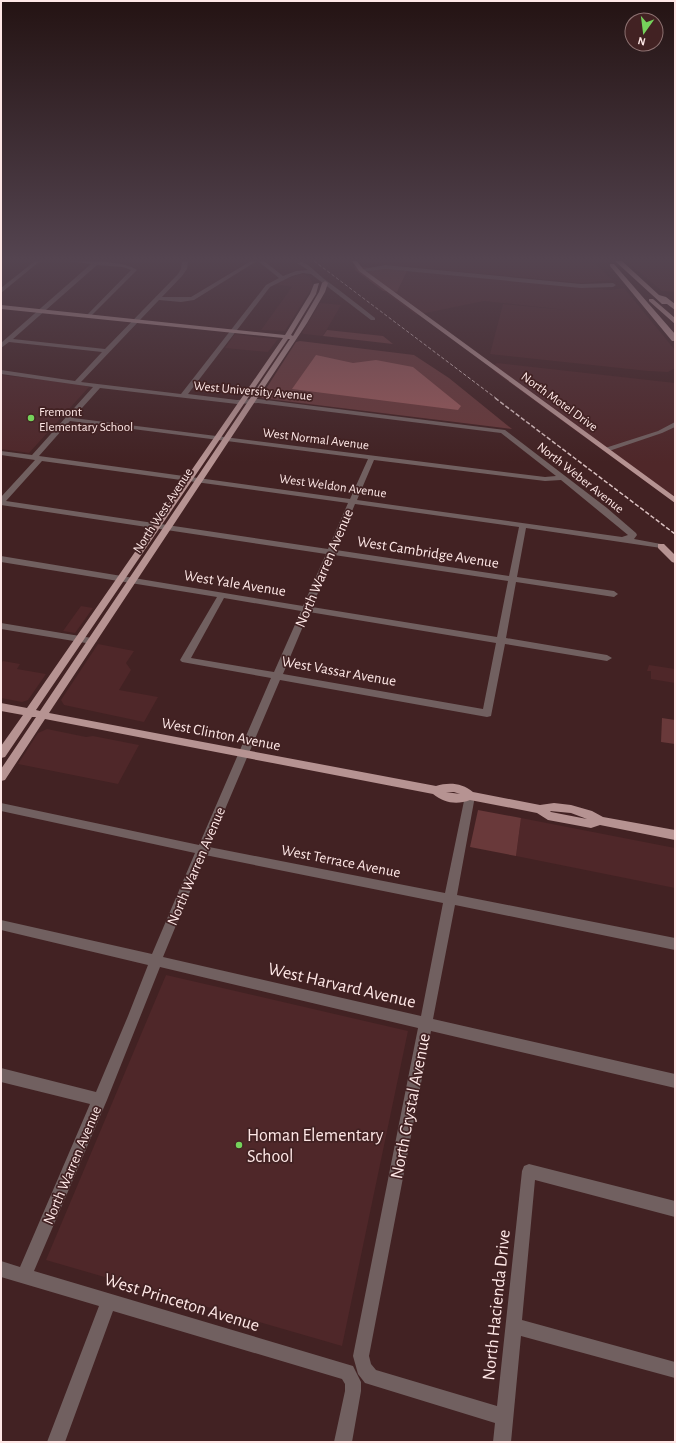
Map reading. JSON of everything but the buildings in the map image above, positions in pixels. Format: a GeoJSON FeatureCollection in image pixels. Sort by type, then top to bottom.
{"type":"FeatureCollection","features":[{"type":"Feature","properties":{"kind":"highway"},"geometry":{"type":"LineString","coordinates":[[666,328],[675,339]]}},
{"type":"Feature","properties":{"kind":"main road"},"geometry":{"type":"LineString","coordinates":[[207,328],[294,337]]}},
{"type":"Feature","properties":{"kind":"main road","name":"North West Avenue"},"geometry":{"type":"LineString","coordinates":[[1,777],[168,527],[195,479],[222,438],[242,402],[291,328]]}},
{"type":"Feature","properties":{"kind":"main road","name":"North West Avenue"},"geometry":{"type":"LineString","coordinates":[[222,438],[252,401],[299,328]]}},
{"type":"Feature","properties":{"kind":"main road","name":"North Motel Drive"},"geometry":{"type":"LineString","coordinates":[[441,328],[675,501]]}},
{"type":"Feature","properties":{"kind":"main road","name":"North West Avenue"},"geometry":{"type":"LineString","coordinates":[[1,754],[158,526],[195,479]]}},
{"type":"Feature","properties":{"kind":"main road"},"geometry":{"type":"LineString","coordinates":[[661,546],[675,560]]}},
{"type":"Feature","properties":{"kind":"main road","name":"West Clinton Avenue"},"geometry":{"type":"LineString","coordinates":[[1,707],[436,790],[442,796],[461,800],[470,796],[540,809],[548,816],[591,824],[600,821],[675,834]]}},
{"type":"Feature","properties":{"kind":"street"},"geometry":{"type":"LineString","coordinates":[[1,346],[22,328]]}},
{"type":"Feature","properties":{"kind":"street"},"geometry":{"type":"LineString","coordinates":[[77,382],[129,328]]}},
{"type":"Feature","properties":{"kind":"street"},"geometry":{"type":"LineString","coordinates":[[183,396],[235,328]]}},
{"type":"Feature","properties":{"kind":"street"},"geometry":{"type":"LineString","coordinates":[[8,340],[106,351]]}},
{"type":"Feature","properties":{"kind":"street","name":"West University Avenue"},"geometry":{"type":"LineString","coordinates":[[1,372],[183,396],[242,402],[252,401],[503,431]]}},
{"type":"Feature","properties":{"kind":"street"},"geometry":{"type":"LineString","coordinates":[[1,502],[68,419],[98,386]]}},
{"type":"Feature","properties":{"kind":"street","name":"West Normal Avenue"},"geometry":{"type":"LineString","coordinates":[[68,419],[545,479],[560,478]]}},
{"type":"Feature","properties":{"kind":"street"},"geometry":{"type":"LineString","coordinates":[[606,449],[660,432],[675,424]]}},
{"type":"Feature","properties":{"kind":"street","name":"North Weber Avenue"},"geometry":{"type":"LineString","coordinates":[[503,431],[632,534],[630,538],[622,539]]}},
{"type":"Feature","properties":{"kind":"street","name":"West Weldon Avenue"},"geometry":{"type":"LineString","coordinates":[[1,452],[622,539],[661,546]]}},
{"type":"Feature","properties":{"kind":"street","name":"North Warren Avenue"},"geometry":{"type":"LineString","coordinates":[[24,1276],[138,1010],[156,961],[202,850],[372,457]]}},
{"type":"Feature","properties":{"kind":"street","name":"West Cambridge Avenue"},"geometry":{"type":"LineString","coordinates":[[1,502],[614,594]]}},
{"type":"Feature","properties":{"kind":"street"},"geometry":{"type":"LineString","coordinates":[[500,640],[523,525]]}},
{"type":"Feature","properties":{"kind":"street","name":"West Yale Avenue"},"geometry":{"type":"LineString","coordinates":[[1,559],[607,658]]}},
{"type":"Feature","properties":{"kind":"street","name":"West Vassar Avenue"},"geometry":{"type":"LineString","coordinates":[[222,595],[185,660],[487,713],[500,640]]}},
{"type":"Feature","properties":{"kind":"street"},"geometry":{"type":"LineString","coordinates":[[1,626],[92,641]]}},
{"type":"Feature","properties":{"kind":"street","name":"North Crystal Avenue"},"geometry":{"type":"LineString","coordinates":[[343,1442],[470,796]]}},
{"type":"Feature","properties":{"kind":"street","name":"West Terrace Avenue"},"geometry":{"type":"LineString","coordinates":[[1,807],[202,850],[675,944]]}},
{"type":"Feature","properties":{"kind":"street","name":"West Harvard Avenue"},"geometry":{"type":"LineString","coordinates":[[1,925],[675,1081]]}},
{"type":"Feature","properties":{"kind":"street"},"geometry":{"type":"LineString","coordinates":[[1,1075],[100,1100]]}},
{"type":"Feature","properties":{"kind":"street","name":"North Hacienda Drive"},"geometry":{"type":"LineString","coordinates":[[502,1442],[529,1171],[675,1209]]}},
{"type":"Feature","properties":{"kind":"street","name":"West Princeton Avenue"},"geometry":{"type":"LineString","coordinates":[[1,1269],[347,1372],[357,1372],[504,1417]]}},
{"type":"Feature","properties":{"kind":"street"},"geometry":{"type":"LineString","coordinates":[[56,1442],[110,1301]]}},
{"type":"Feature","properties":{"kind":"street"},"geometry":{"type":"LineString","coordinates":[[514,1326],[675,1370]]}},
{"type":"Feature","properties":{"kind":"shaded area"},"geometry":{"type":"Polygon","coordinates":[[[262,328],[287,328],[285,331],[261,330],[262,328]]]}},
{"type":"Feature","properties":{"kind":"shaded area"},"geometry":{"type":"Polygon","coordinates":[[[305,328],[327,328],[323,336],[302,333],[305,328]]]}},
{"type":"Feature","properties":{"kind":"shaded area"},"geometry":{"type":"Polygon","coordinates":[[[497,328],[657,328],[675,350],[675,368],[668,372],[648,371],[490,354],[497,328]]]}},
{"type":"Feature","properties":{"kind":"shaded area"},"geometry":{"type":"Polygon","coordinates":[[[327,330],[383,336],[393,344],[323,336],[327,330]]]}},
{"type":"Feature","properties":{"kind":"shaded area"},"geometry":{"type":"Polygon","coordinates":[[[235,334],[278,339],[268,352],[225,348],[235,334]]]}},
{"type":"Feature","properties":{"kind":"shaded area"},"geometry":{"type":"Polygon","coordinates":[[[300,341],[414,355],[449,378],[512,429],[260,398],[296,342],[300,341]]]}},
{"type":"Feature","properties":{"kind":"shaded area"},"geometry":{"type":"Polygon","coordinates":[[[316,355],[353,363],[376,360],[413,367],[461,406],[458,410],[292,389],[316,355]]]}},
{"type":"Feature","properties":{"kind":"shaded area"},"geometry":{"type":"Polygon","coordinates":[[[497,363],[675,383],[675,501],[671,500],[495,372],[491,367],[497,363]]]}},
{"type":"Feature","properties":{"kind":"shaded area","name":"Fremont Elementary School"},"geometry":{"type":"Polygon","coordinates":[[[1,375],[80,384],[89,387],[29,453],[1,449],[1,375]]]}},
{"type":"Feature","properties":{"kind":"shaded area"},"geometry":{"type":"Polygon","coordinates":[[[81,606],[93,608],[75,633],[63,631],[81,606]]]}},
{"type":"Feature","properties":{"kind":"shaded area"},"geometry":{"type":"Polygon","coordinates":[[[98,644],[134,651],[126,663],[131,670],[119,690],[158,697],[144,722],[64,705],[61,700],[98,644]]]}},
{"type":"Feature","properties":{"kind":"shaded area"},"geometry":{"type":"Polygon","coordinates":[[[3,661],[20,664],[17,669],[46,674],[28,700],[22,702],[1,698],[1,663],[3,661]]]}},
{"type":"Feature","properties":{"kind":"shaded area"},"geometry":{"type":"Polygon","coordinates":[[[649,665],[675,669],[675,683],[651,679],[651,671],[647,671],[649,665]]]}},
{"type":"Feature","properties":{"kind":"shaded area"},"geometry":{"type":"Polygon","coordinates":[[[662,718],[675,720],[675,744],[661,742],[662,718]]]}},
{"type":"Feature","properties":{"kind":"shaded area"},"geometry":{"type":"Polygon","coordinates":[[[47,729],[139,745],[118,784],[18,764],[38,733],[47,729]]]}},
{"type":"Feature","properties":{"kind":"shaded area"},"geometry":{"type":"Polygon","coordinates":[[[478,810],[521,818],[516,856],[470,847],[478,810]]]}},
{"type":"Feature","properties":{"kind":"shaded area"},"geometry":{"type":"Polygon","coordinates":[[[521,818],[675,848],[675,888],[516,856],[521,818]]]}},
{"type":"Feature","properties":{"kind":"shaded area","name":"Homan Elementary School"},"geometry":{"type":"Polygon","coordinates":[[[166,975],[408,1031],[342,1346],[46,1260],[166,975]]]}},
{"type":"Feature","properties":{"kind":"railway"},"geometry":{"type":"LineString","coordinates":[[403,328],[497,399]]}},
{"type":"Feature","properties":{"kind":"railway"},"geometry":{"type":"LineString","coordinates":[[495,398],[675,534]]}},
{"type":"Feature","properties":{"kind":"place","name":"Fremont Elementary School"},"geometry":{"type":"Point","coordinates":[31,418]}},
{"type":"Feature","properties":{"kind":"place","name":"Homan Elementary School"},"geometry":{"type":"Point","coordinates":[239,1145]}}]}
